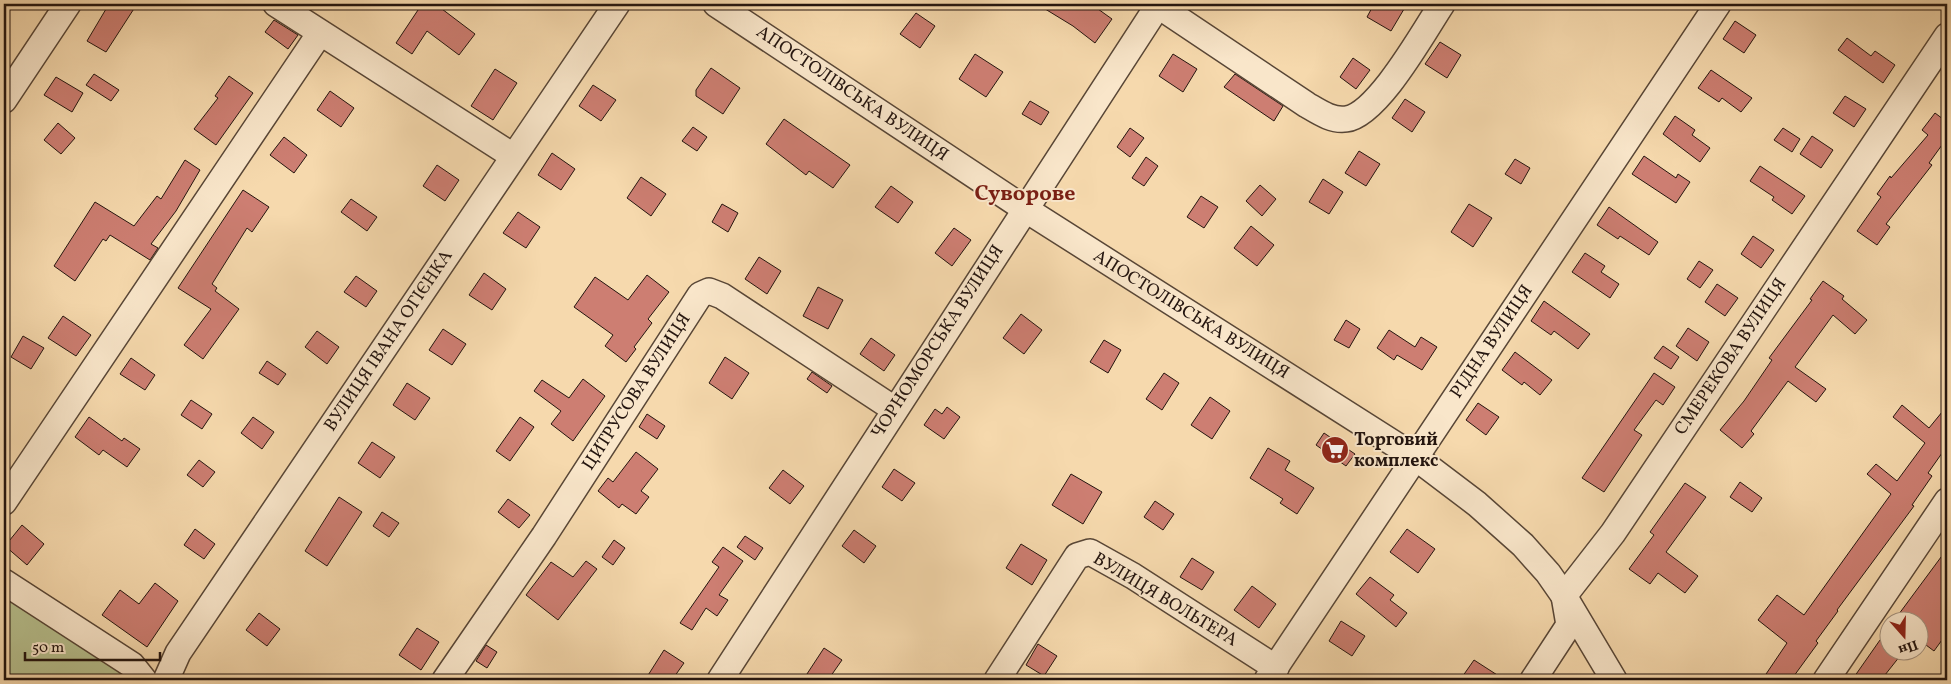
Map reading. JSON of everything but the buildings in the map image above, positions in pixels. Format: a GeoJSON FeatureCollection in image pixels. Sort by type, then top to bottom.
{"type":"FeatureCollection","features":[{"type":"Feature","properties":{"kind":"street"},"geometry":{"type":"LineString","coordinates":[[4,100],[68,4]]}},
{"type":"Feature","properties":{"kind":"street"},"geometry":{"type":"LineString","coordinates":[[276,4],[513,156]]}},
{"type":"Feature","properties":{"kind":"street","name":"ВУЛИЦЯ ІВАНА ОГІЄНКА"},"geometry":{"type":"LineString","coordinates":[[166,680],[178,653],[617,4]]}},
{"type":"Feature","properties":{"kind":"street","name":"АПОСТОЛІВСЬКА ВУЛИЦЯ"},"geometry":{"type":"LineString","coordinates":[[716,4],[1025,209],[1415,457],[1477,504],[1523,545],[1548,573],[1564,596],[1614,680]]}},
{"type":"Feature","properties":{"kind":"street"},"geometry":{"type":"LineString","coordinates":[[1158,4],[1308,105],[1326,116],[1346,119],[1363,113],[1379,99],[1442,4]]}},
{"type":"Feature","properties":{"kind":"street","name":"ЧОРНОМОРСЬКА ВУЛИЦЯ"},"geometry":{"type":"LineString","coordinates":[[720,680],[1158,4]]}},
{"type":"Feature","properties":{"kind":"street","name":"РІДНА ВУЛИЦЯ"},"geometry":{"type":"LineString","coordinates":[[1271,674],[1718,4]]}},
{"type":"Feature","properties":{"kind":"street"},"geometry":{"type":"LineString","coordinates":[[4,502],[320,33]]}},
{"type":"Feature","properties":{"kind":"street","name":"СМЕРЕКОВА ВУЛИЦЯ"},"geometry":{"type":"LineString","coordinates":[[1564,596],[1613,533],[1947,36]]}},
{"type":"Feature","properties":{"kind":"street","name":"ЦИТРУСОВА ВУЛИЦЯ"},"geometry":{"type":"LineString","coordinates":[[445,680],[544,536],[700,295],[709,291],[722,296],[894,409]]}},
{"type":"Feature","properties":{"kind":"street"},"geometry":{"type":"LineString","coordinates":[[1826,680],[1947,501]]}},
{"type":"Feature","properties":{"kind":"street","name":"ВУЛИЦЯ ВОЛЬТЕРА"},"geometry":{"type":"LineString","coordinates":[[997,680],[1077,556],[1090,552],[1133,576],[1271,674]]}},
{"type":"Feature","properties":{"kind":"street"},"geometry":{"type":"LineString","coordinates":[[4,582],[132,665],[144,680]]}},
{"type":"Feature","properties":{"kind":"street"},"geometry":{"type":"LineString","coordinates":[[1533,680],[1569,625],[1564,596]]}},
{"type":"Feature","properties":{"kind":"green space"},"geometry":{"type":"Polygon","coordinates":[[[4,591],[137,680],[4,680],[4,591]]]}},
{"type":"Feature","properties":{"kind":"place","name":"Торговий комплекс"},"geometry":{"type":"Point","coordinates":[1335,450]}},
{"type":"Feature","properties":{"kind":"district","name":"Суворове"},"geometry":{"type":"Point","coordinates":[1025,194]}}]}
